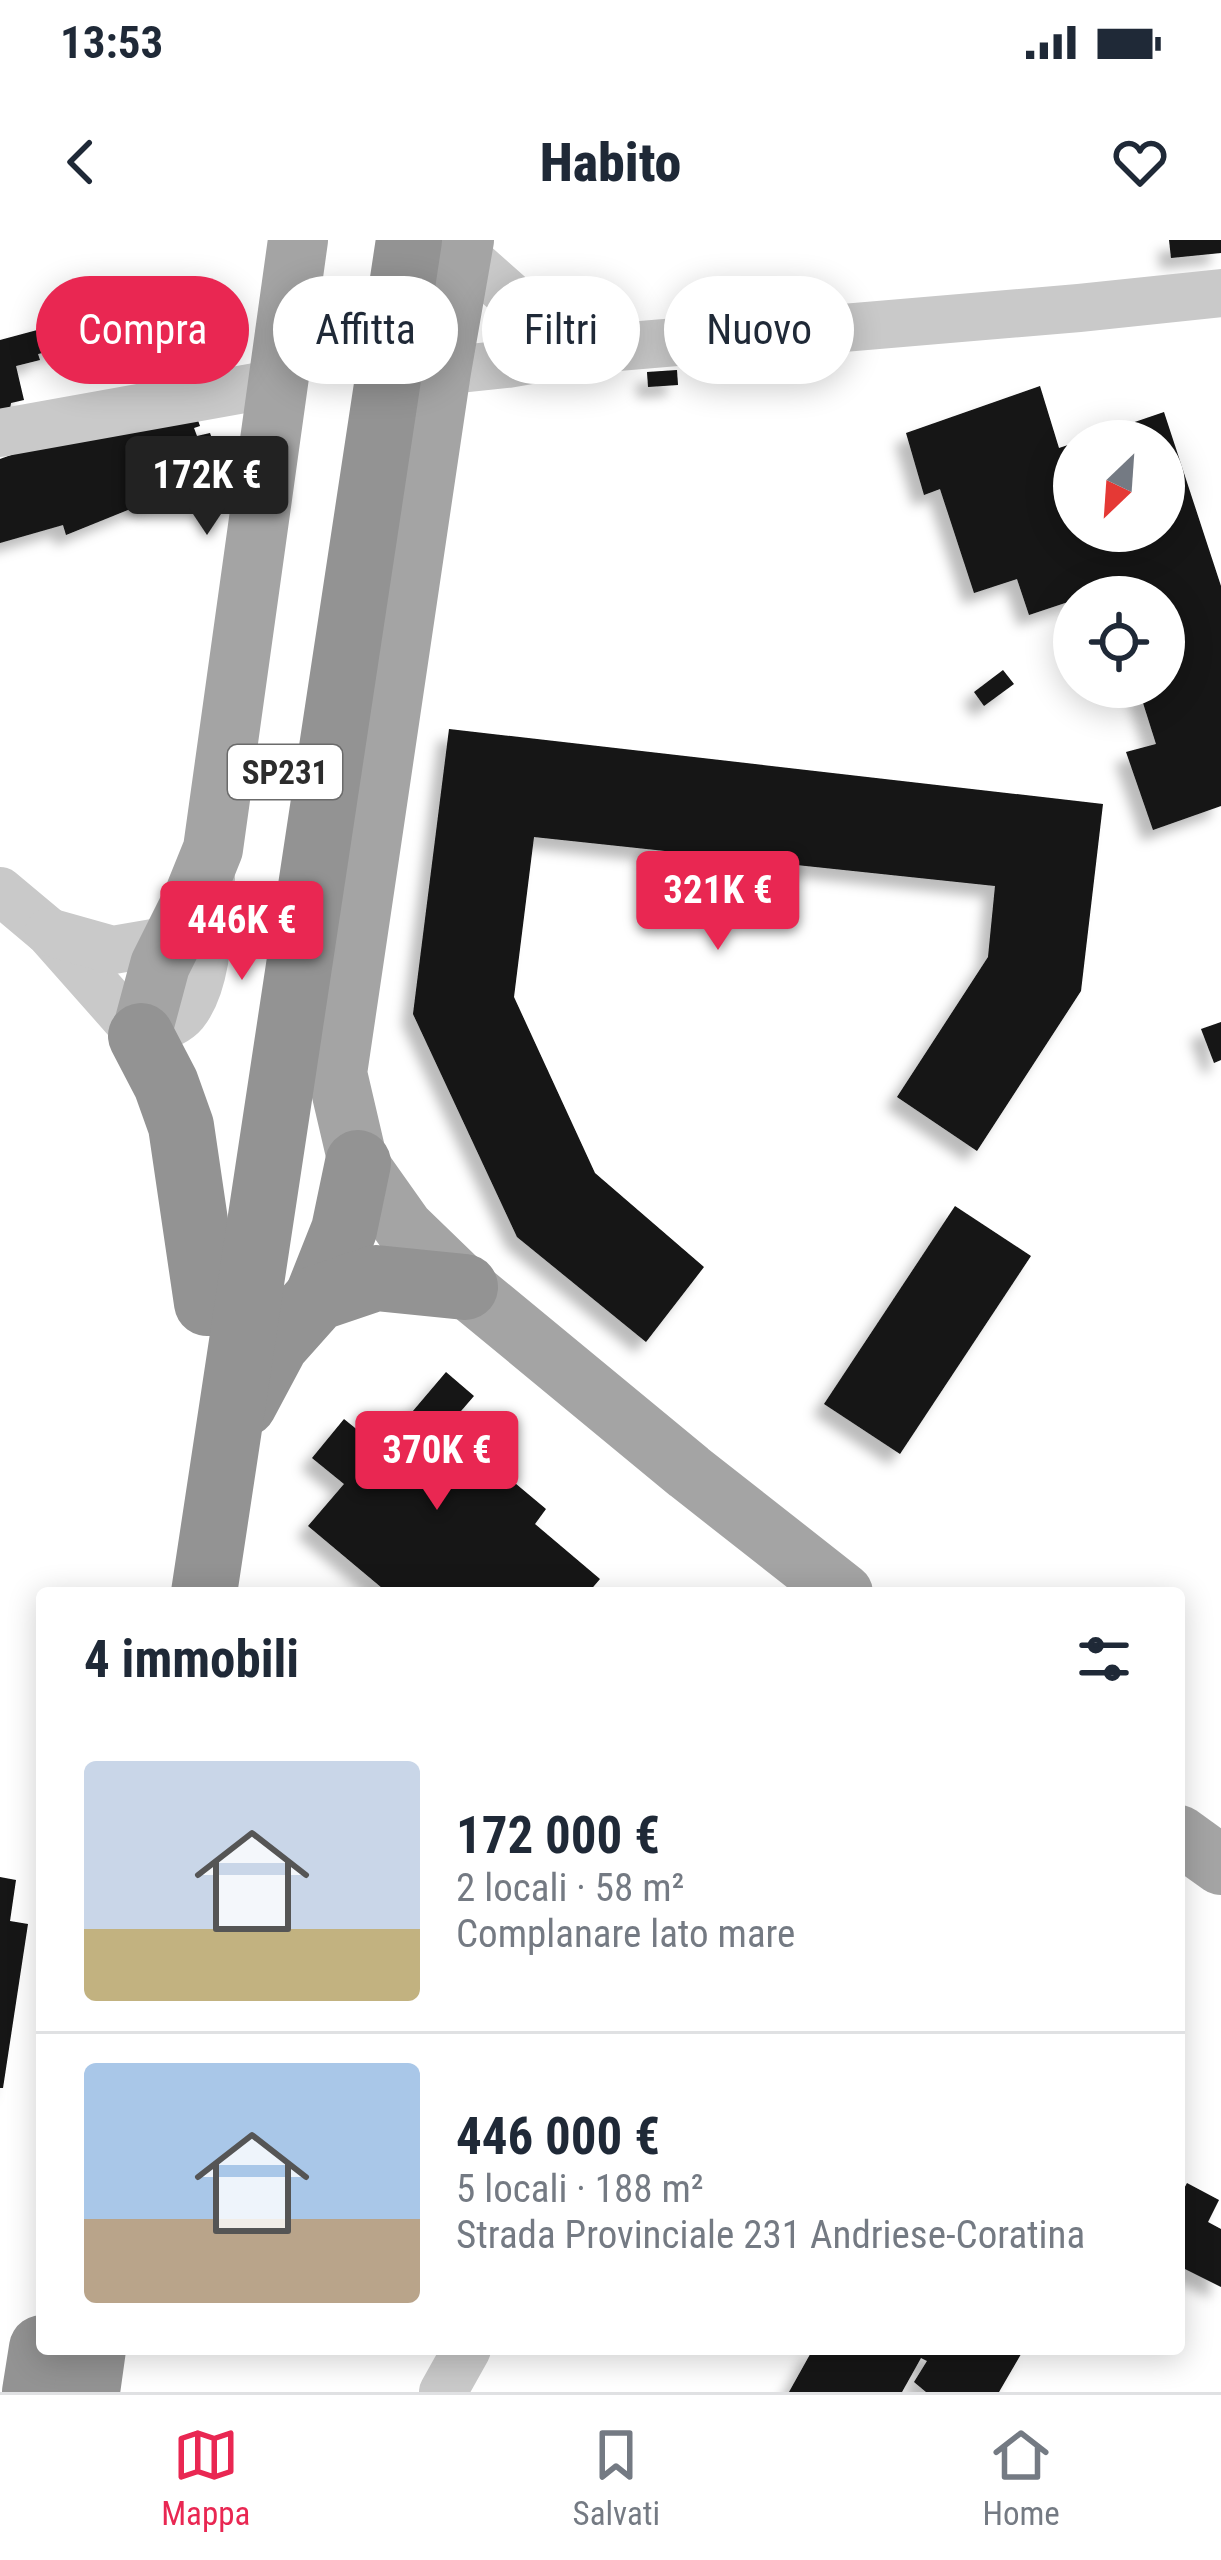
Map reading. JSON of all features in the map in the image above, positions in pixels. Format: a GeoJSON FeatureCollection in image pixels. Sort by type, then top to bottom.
{"type":"FeatureCollection","features":[{"type":"Feature","properties":{"kind":"highway","name":"SP231"},"geometry":{"type":"LineString","coordinates":[[162,1587],[363,240]]}},
{"type":"Feature","properties":{"kind":"highway","name":"SP231"},"geometry":{"type":"LineString","coordinates":[[205,1587],[228,1433],[445,244]]}},
{"type":"Feature","properties":{"kind":"highway"},"geometry":{"type":"LineString","coordinates":[[141,1036],[181,1126],[207,1303]]}},
{"type":"Feature","properties":{"kind":"highway"},"geometry":{"type":"LineString","coordinates":[[228,1433],[276,1344],[316,1298],[344,1230],[358,1163]]}},
{"type":"Feature","properties":{"kind":"highway"},"geometry":{"type":"LineString","coordinates":[[316,1298],[376,1278],[465,1287]]}},
{"type":"Feature","properties":{"kind":"highway"},"geometry":{"type":"LineString","coordinates":[[35,2392],[41,2355]]}},
{"type":"Feature","properties":{"kind":"highway"},"geometry":{"type":"LineString","coordinates":[[86,2392],[92,2355]]}},
{"type":"Feature","properties":{"kind":"main road"},"geometry":{"type":"LineString","coordinates":[[293,276],[298,240]]}},
{"type":"Feature","properties":{"kind":"main road"},"geometry":{"type":"LineString","coordinates":[[444,276],[445,244]]}},
{"type":"Feature","properties":{"kind":"main road"},"geometry":{"type":"LineString","coordinates":[[141,1036],[155,980],[213,849],[277,384]]}},
{"type":"Feature","properties":{"kind":"main road"},"geometry":{"type":"LineString","coordinates":[[439,384],[337,1073],[358,1163],[404,1228],[465,1287],[835,1587]]}},
{"type":"Feature","properties":{"kind":"main road"},"geometry":{"type":"LineString","coordinates":[[1185,1839],[1221,1865]]}},
{"type":"Feature","properties":{"kind":"street"},"geometry":{"type":"LineString","coordinates":[[445,244],[484,276]]}},
{"type":"Feature","properties":{"kind":"street"},"geometry":{"type":"LineString","coordinates":[[640,345],[1221,293]]}},
{"type":"Feature","properties":{"kind":"street"},"geometry":{"type":"LineString","coordinates":[[0,433],[273,384]]}},
{"type":"Feature","properties":{"kind":"street"},"geometry":{"type":"LineString","coordinates":[[0,891],[50,932],[141,1036],[184,1014],[198,984],[205,956],[213,849]]}},
{"type":"Feature","properties":{"kind":"street"},"geometry":{"type":"LineString","coordinates":[[50,932],[113,950],[171,940]]}},
{"type":"Feature","properties":{"kind":"street"},"geometry":{"type":"LineString","coordinates":[[443,2392],[463,2355]]}},
{"type":"Feature","properties":{"kind":"building"},"geometry":{"type":"Polygon","coordinates":[[[1169,240],[1221,240],[1221,253],[1171,258],[1169,240]]]}},
{"type":"Feature","properties":{"kind":"building"},"geometry":{"type":"Polygon","coordinates":[[[36,330],[36,361],[16,366],[24,400],[0,412],[0,340],[36,330]]]}},
{"type":"Feature","properties":{"kind":"building"},"geometry":{"type":"Polygon","coordinates":[[[664,371],[664,384],[678,385],[648,387],[647,372],[664,371]]]}},
{"type":"Feature","properties":{"kind":"building"},"geometry":{"type":"Polygon","coordinates":[[[1040,386],[1053,428],[1053,552],[1185,552],[1185,476],[1221,586],[1221,806],[1153,830],[1126,752],[1156,744],[1145,708],[1185,708],[1185,576],[1053,576],[1053,607],[1029,615],[1017,579],[974,593],[940,489],[924,495],[906,433],[1040,386]]]}},
{"type":"Feature","properties":{"kind":"building"},"geometry":{"type":"Polygon","coordinates":[[[194,409],[200,426],[194,428],[197,436],[210,433],[216,450],[203,453],[212,476],[66,535],[63,525],[0,543],[0,459],[39,445],[194,409]]]}},
{"type":"Feature","properties":{"kind":"building"},"geometry":{"type":"Polygon","coordinates":[[[1164,412],[1167,420],[1141,420],[1164,412]]]}},
{"type":"Feature","properties":{"kind":"building"},"geometry":{"type":"Polygon","coordinates":[[[1003,670],[1014,684],[984,706],[974,692],[1003,670]]]}},
{"type":"Feature","properties":{"kind":"building"},"geometry":{"type":"Polygon","coordinates":[[[449,729],[1103,804],[1081,991],[977,1151],[897,1097],[988,957],[995,886],[534,837],[514,997],[595,1173],[704,1267],[646,1342],[517,1237],[413,1014],[449,729]]]}},
{"type":"Feature","properties":{"kind":"building"},"geometry":{"type":"Polygon","coordinates":[[[1221,1022],[1221,1060],[1214,1063],[1201,1029],[1221,1022]]]}},
{"type":"Feature","properties":{"kind":"building"},"geometry":{"type":"Polygon","coordinates":[[[955,1206],[1031,1256],[900,1454],[824,1404],[955,1206]]]}},
{"type":"Feature","properties":{"kind":"building"},"geometry":{"type":"Polygon","coordinates":[[[446,1372],[474,1396],[436,1440],[472,1472],[484,1457],[546,1509],[535,1524],[600,1579],[593,1587],[381,1587],[308,1526],[344,1484],[312,1458],[344,1419],[376,1445],[403,1414],[407,1418],[446,1372]]]}},
{"type":"Feature","properties":{"kind":"building"},"geometry":{"type":"Polygon","coordinates":[[[0,1877],[16,1880],[10,1921],[28,1924],[3,2088],[0,2088],[0,1877]]]}},
{"type":"Feature","properties":{"kind":"building"},"geometry":{"type":"Polygon","coordinates":[[[1187,2183],[1219,2200],[1208,2222],[1221,2229],[1221,2287],[1185,2269],[1187,2183]]]}},
{"type":"Feature","properties":{"kind":"building"},"geometry":{"type":"Polygon","coordinates":[[[810,2355],[1021,2355],[999,2392],[926,2392],[914,2382],[927,2361],[921,2358],[902,2392],[789,2392],[810,2355]]]}}]}
